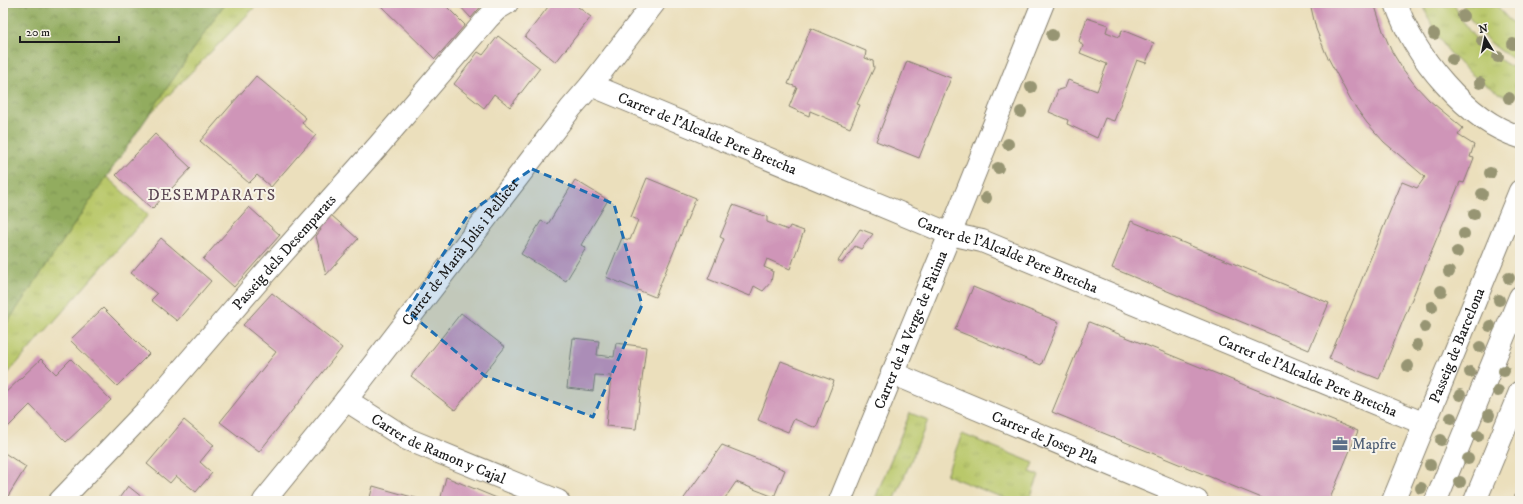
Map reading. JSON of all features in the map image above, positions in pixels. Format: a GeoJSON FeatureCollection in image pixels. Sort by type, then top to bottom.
{"type":"FeatureCollection","features":[{"type":"Feature","properties":{"kind":"street","name":"Passeig dels Desemparats"},"geometry":{"type":"LineString","coordinates":[[60,501],[149,408],[264,273],[379,145],[488,18],[507,3]]}},
{"type":"Feature","properties":{"kind":"street","name":"Carrer de Marià Jolis i Pellicer"},"geometry":{"type":"LineString","coordinates":[[264,501],[346,400],[571,108],[591,85],[654,3]]}},
{"type":"Feature","properties":{"kind":"street","name":"Carrer de la Verge de Fàtima"},"geometry":{"type":"LineString","coordinates":[[840,501],[1043,3]]}},
{"type":"Feature","properties":{"kind":"street"},"geometry":{"type":"LineString","coordinates":[[1396,3],[1408,32],[1430,64],[1454,93],[1480,117],[1508,134],[1520,137]]}},
{"type":"Feature","properties":{"kind":"street","name":"Carrer de l'Alcalde Pere Bretcha"},"geometry":{"type":"LineString","coordinates":[[591,85],[950,234],[982,241],[1425,424]]}},
{"type":"Feature","properties":{"kind":"street","name":"Passeig de Barcelona"},"geometry":{"type":"LineString","coordinates":[[1393,501],[1520,191]]}},
{"type":"Feature","properties":{"kind":"street"},"geometry":{"type":"LineString","coordinates":[[1436,501],[1520,297]]}},
{"type":"Feature","properties":{"kind":"street","name":"Carrer de Josep Pla"},"geometry":{"type":"LineString","coordinates":[[892,373],[1197,501]]}},
{"type":"Feature","properties":{"kind":"street"},"geometry":{"type":"LineString","coordinates":[[1475,501],[1513,421],[1520,392]]}},
{"type":"Feature","properties":{"kind":"street","name":"Carrer de Ramon y Cajal"},"geometry":{"type":"LineString","coordinates":[[346,400],[407,439],[558,501]]}},
{"type":"Feature","properties":{"kind":"highlighted area"},"geometry":{"type":"Polygon","coordinates":[[[532,169],[614,204],[642,305],[593,417],[485,376],[407,311],[470,212],[532,169]]]}},
{"type":"Feature","properties":{"kind":"green space"},"geometry":{"type":"Polygon","coordinates":[[[3,3],[259,3],[97,168],[148,215],[3,379],[3,3]]]}},
{"type":"Feature","properties":{"kind":"green space"},"geometry":{"type":"Polygon","coordinates":[[[3,3],[225,3],[3,329],[3,3]]]}},
{"type":"Feature","properties":{"kind":"green space"},"geometry":{"type":"Polygon","coordinates":[[[1423,3],[1454,3],[1465,25],[1480,43],[1499,59],[1520,71],[1520,84],[1513,100],[1483,83],[1458,61],[1446,48],[1437,34],[1423,3]]]}},
{"type":"Feature","properties":{"kind":"green space"},"geometry":{"type":"Polygon","coordinates":[[[1462,3],[1495,3],[1508,19],[1520,28],[1520,62],[1502,52],[1478,30],[1466,13],[1462,3]]]}},
{"type":"Feature","properties":{"kind":"green space"},"geometry":{"type":"Polygon","coordinates":[[[910,413],[928,420],[894,501],[874,501],[910,413]]]}},
{"type":"Feature","properties":{"kind":"green space"},"geometry":{"type":"Polygon","coordinates":[[[962,434],[1034,463],[1030,472],[1039,475],[1029,501],[1011,501],[946,475],[962,434]]]}},
{"type":"Feature","properties":{"kind":"building"},"geometry":{"type":"Polygon","coordinates":[[[378,3],[443,3],[465,25],[435,59],[378,3]]]}},
{"type":"Feature","properties":{"kind":"building"},"geometry":{"type":"Polygon","coordinates":[[[457,3],[484,3],[471,18],[457,3]]]}},
{"type":"Feature","properties":{"kind":"building"},"geometry":{"type":"Polygon","coordinates":[[[551,3],[573,3],[591,17],[556,62],[525,37],[551,3]]]}},
{"type":"Feature","properties":{"kind":"building"},"geometry":{"type":"Polygon","coordinates":[[[1310,3],[1374,3],[1391,50],[1402,68],[1429,100],[1463,128],[1458,135],[1474,145],[1470,157],[1474,158],[1464,183],[1460,182],[1379,379],[1329,359],[1402,182],[1417,188],[1425,177],[1384,142],[1367,123],[1351,101],[1326,54],[1316,29],[1310,3]]]}},
{"type":"Feature","properties":{"kind":"building"},"geometry":{"type":"Polygon","coordinates":[[[1087,18],[1108,25],[1106,32],[1119,37],[1122,30],[1154,43],[1146,63],[1137,60],[1114,121],[1105,118],[1097,138],[1067,124],[1068,120],[1049,112],[1058,90],[1065,88],[1068,80],[1097,91],[1107,64],[1080,53],[1083,46],[1079,41],[1087,18]]]}},
{"type":"Feature","properties":{"kind":"building"},"geometry":{"type":"Polygon","coordinates":[[[811,28],[866,51],[865,58],[873,61],[874,68],[857,104],[860,105],[850,128],[810,111],[809,116],[789,107],[797,87],[788,84],[811,28]]]}},
{"type":"Feature","properties":{"kind":"building"},"geometry":{"type":"Polygon","coordinates":[[[498,36],[540,68],[510,107],[494,94],[484,108],[454,84],[478,52],[483,55],[498,36]]]}},
{"type":"Feature","properties":{"kind":"building"},"geometry":{"type":"Polygon","coordinates":[[[907,61],[951,78],[919,158],[876,141],[907,61]]]}},
{"type":"Feature","properties":{"kind":"building"},"geometry":{"type":"Polygon","coordinates":[[[256,76],[306,118],[302,123],[316,135],[271,187],[257,175],[249,183],[200,141],[256,76]]]}},
{"type":"Feature","properties":{"kind":"building"},"geometry":{"type":"Polygon","coordinates":[[[155,134],[191,168],[152,209],[116,175],[155,134]]]}},
{"type":"Feature","properties":{"kind":"building"},"geometry":{"type":"Polygon","coordinates":[[[647,178],[696,198],[655,297],[606,277],[622,238],[630,240],[638,220],[631,217],[647,178]]]}},
{"type":"Feature","properties":{"kind":"building"},"geometry":{"type":"Polygon","coordinates":[[[575,180],[608,200],[581,245],[586,248],[566,281],[521,254],[541,221],[548,224],[575,180]]]}},
{"type":"Feature","properties":{"kind":"building"},"geometry":{"type":"Polygon","coordinates":[[[733,205],[767,217],[767,222],[788,230],[790,226],[804,231],[790,269],[767,259],[764,267],[773,271],[771,282],[763,291],[754,286],[750,296],[708,279],[724,239],[720,237],[733,205]]]}},
{"type":"Feature","properties":{"kind":"building"},"geometry":{"type":"Polygon","coordinates":[[[249,207],[280,235],[234,287],[203,259],[249,207]]]}},
{"type":"Feature","properties":{"kind":"building"},"geometry":{"type":"Polygon","coordinates":[[[331,215],[358,239],[326,275],[316,236],[321,230],[319,227],[331,215]]]}},
{"type":"Feature","properties":{"kind":"building"},"geometry":{"type":"Polygon","coordinates":[[[1131,221],[1329,303],[1309,350],[1112,268],[1131,221]]]}},
{"type":"Feature","properties":{"kind":"building"},"geometry":{"type":"Polygon","coordinates":[[[860,229],[873,234],[861,249],[855,246],[842,263],[838,261],[860,229]]]}},
{"type":"Feature","properties":{"kind":"building"},"geometry":{"type":"Polygon","coordinates":[[[161,238],[211,281],[177,321],[151,300],[157,294],[131,273],[161,238]]]}},
{"type":"Feature","properties":{"kind":"building"},"geometry":{"type":"Polygon","coordinates":[[[973,287],[1059,322],[1041,365],[955,330],[973,287]]]}},
{"type":"Feature","properties":{"kind":"building"},"geometry":{"type":"Polygon","coordinates":[[[272,293],[342,348],[259,452],[220,422],[276,352],[243,325],[272,293]]]}},
{"type":"Feature","properties":{"kind":"building"},"geometry":{"type":"Polygon","coordinates":[[[103,308],[149,354],[117,386],[70,340],[103,308]]]}},
{"type":"Feature","properties":{"kind":"building"},"geometry":{"type":"Polygon","coordinates":[[[461,313],[505,347],[455,410],[411,376],[461,313]]]}},
{"type":"Feature","properties":{"kind":"building"},"geometry":{"type":"Polygon","coordinates":[[[1089,322],[1358,431],[1329,501],[1269,501],[1052,412],[1089,322]]]}},
{"type":"Feature","properties":{"kind":"building"},"geometry":{"type":"Polygon","coordinates":[[[573,338],[599,341],[597,355],[614,357],[616,343],[646,347],[636,429],[606,426],[611,376],[595,375],[593,391],[567,388],[573,338]]]}},
{"type":"Feature","properties":{"kind":"building"},"geometry":{"type":"Polygon","coordinates":[[[41,359],[56,374],[71,359],[111,400],[66,442],[30,405],[8,427],[3,421],[3,395],[41,359]]]}},
{"type":"Feature","properties":{"kind":"building"},"geometry":{"type":"Polygon","coordinates":[[[781,361],[834,381],[816,428],[794,419],[788,432],[758,420],[781,361]]]}},
{"type":"Feature","properties":{"kind":"building"},"geometry":{"type":"Polygon","coordinates":[[[184,420],[214,445],[200,462],[212,473],[196,492],[176,476],[170,483],[147,464],[184,420]]]}},
{"type":"Feature","properties":{"kind":"building"},"geometry":{"type":"Polygon","coordinates":[[[722,445],[785,470],[774,497],[736,482],[723,501],[682,501],[722,445]]]}},
{"type":"Feature","properties":{"kind":"building"},"geometry":{"type":"Polygon","coordinates":[[[3,452],[26,467],[5,501],[3,501],[3,452]]]}},
{"type":"Feature","properties":{"kind":"building"},"geometry":{"type":"Polygon","coordinates":[[[446,477],[504,501],[440,501],[446,477]]]}},
{"type":"Feature","properties":{"kind":"building"},"geometry":{"type":"Polygon","coordinates":[[[128,486],[147,501],[117,501],[128,486]]]}},
{"type":"Feature","properties":{"kind":"building"},"geometry":{"type":"Polygon","coordinates":[[[373,486],[419,499],[418,501],[369,501],[373,486]]]}},
{"type":"Feature","properties":{"kind":"building"},"geometry":{"type":"Polygon","coordinates":[[[1520,492],[1520,501],[1515,501],[1515,494],[1520,492]]]}},
{"type":"Feature","properties":{"kind":"place","name":"Mapfre"},"geometry":{"type":"Point","coordinates":[1340,444]}},
{"type":"Feature","properties":{"kind":"district","name":"DESEMPARATS"},"geometry":{"type":"Point","coordinates":[212,195]}}]}
